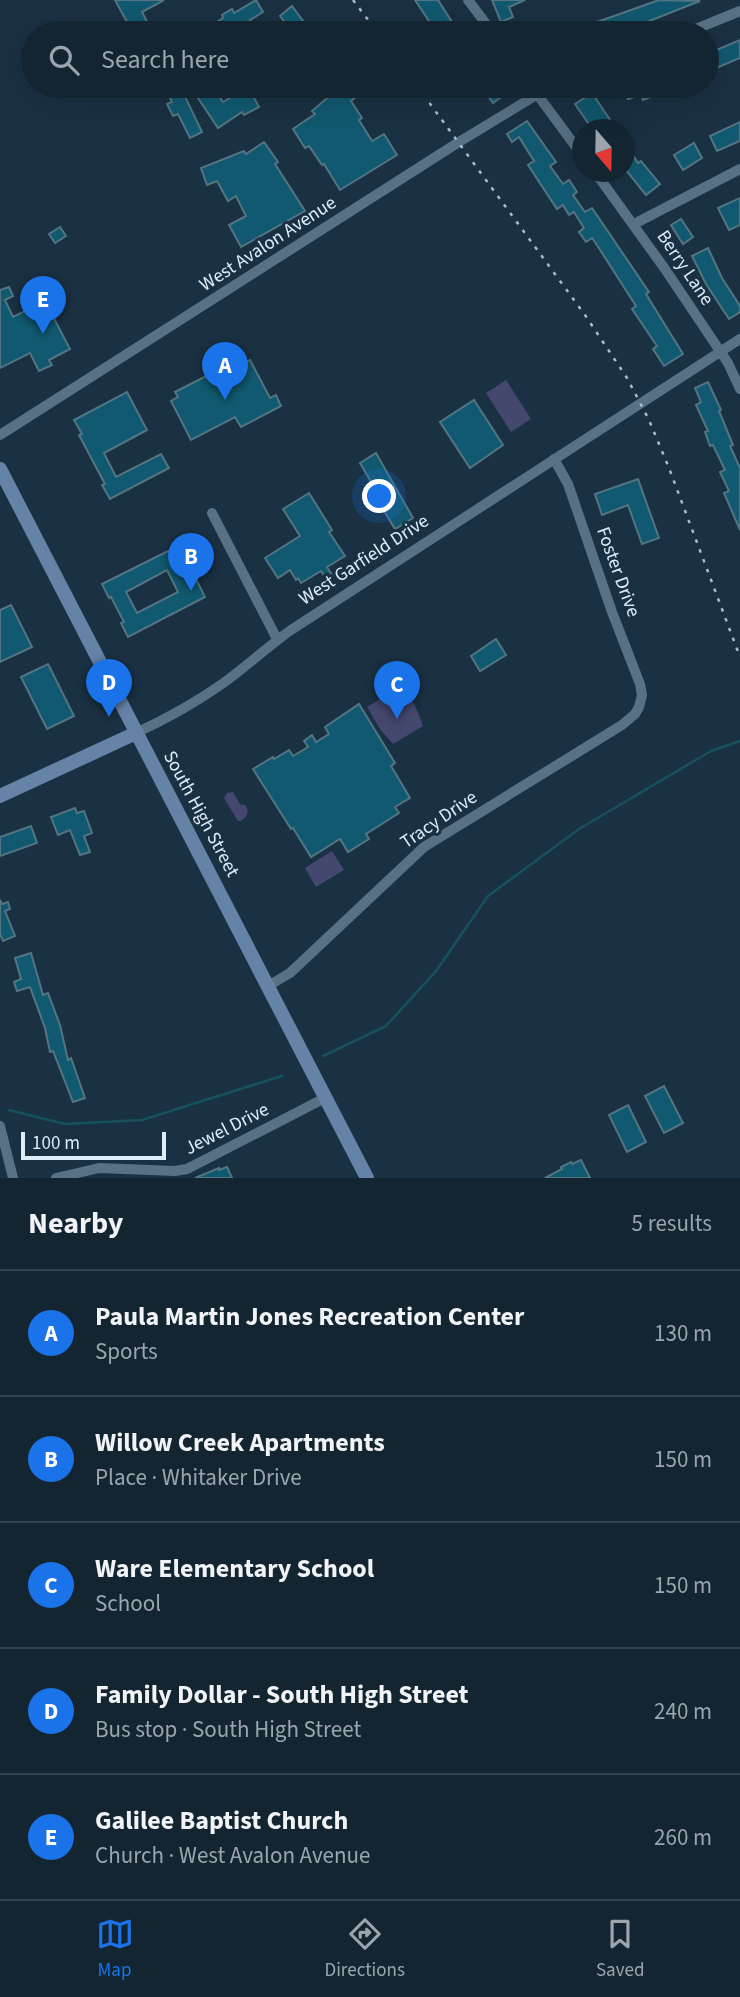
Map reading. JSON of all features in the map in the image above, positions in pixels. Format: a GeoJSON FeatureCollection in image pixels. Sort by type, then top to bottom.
{"type":"FeatureCollection","features":[{"type":"Feature","properties":{"kind":"main road","name":"South High Street"},"geometry":{"type":"LineString","coordinates":[[0,469],[367,1178]]}},
{"type":"Feature","properties":{"kind":"main road","name":"West Garfield Drive"},"geometry":{"type":"LineString","coordinates":[[0,796],[136,733]]}},
{"type":"Feature","properties":{"kind":"street"},"geometry":{"type":"LineString","coordinates":[[468,0],[484,21]]}},
{"type":"Feature","properties":{"kind":"street"},"geometry":{"type":"LineString","coordinates":[[715,21],[740,11]]}},
{"type":"Feature","properties":{"kind":"street","name":"West Avalon Avenue"},"geometry":{"type":"LineString","coordinates":[[0,435],[459,142],[523,98]]}},
{"type":"Feature","properties":{"kind":"street"},"geometry":{"type":"LineString","coordinates":[[541,98],[572,140]]}},
{"type":"Feature","properties":{"kind":"street"},"geometry":{"type":"LineString","coordinates":[[634,224],[740,169]]}},
{"type":"Feature","properties":{"kind":"street","name":"Berry Lane"},"geometry":{"type":"LineString","coordinates":[[602,182],[634,224],[732,370],[740,389]]}},
{"type":"Feature","properties":{"kind":"street","name":"West Garfield Drive"},"geometry":{"type":"LineString","coordinates":[[136,733],[212,691],[277,639],[740,339]]}},
{"type":"Feature","properties":{"kind":"street","name":"Foster Drive"},"geometry":{"type":"LineString","coordinates":[[554,459],[568,484],[612,612],[639,678],[641,700]]}},
{"type":"Feature","properties":{"kind":"street"},"geometry":{"type":"LineString","coordinates":[[212,513],[277,639]]}},
{"type":"Feature","properties":{"kind":"street","name":"Tracy Drive"},"geometry":{"type":"LineString","coordinates":[[268,986],[290,973],[424,847],[622,726],[635,714],[641,700]]}},
{"type":"Feature","properties":{"kind":"street","name":"Jewel Drive"},"geometry":{"type":"LineString","coordinates":[[56,1178],[99,1168],[183,1174],[326,1098]]}},
{"type":"Feature","properties":{"kind":"street"},"geometry":{"type":"LineString","coordinates":[[0,1126],[13,1177]]}},
{"type":"Feature","properties":{"kind":"street"},"geometry":{"type":"LineString","coordinates":[[0,1168],[13,1177]]}},
{"type":"Feature","properties":{"kind":"shaded area"},"geometry":{"type":"Polygon","coordinates":[[[506,380],[531,419],[511,432],[486,393],[506,380]]]}},
{"type":"Feature","properties":{"kind":"shaded area"},"geometry":{"type":"Polygon","coordinates":[[[404,685],[423,726],[393,744],[367,707],[404,685]]]}},
{"type":"Feature","properties":{"kind":"shaded area"},"geometry":{"type":"Polygon","coordinates":[[[233,792],[240,804],[245,805],[248,810],[241,821],[238,821],[224,798],[227,793],[233,792]]]}},
{"type":"Feature","properties":{"kind":"shaded area"},"geometry":{"type":"Polygon","coordinates":[[[332,851],[344,870],[316,887],[305,868],[332,851]]]}},
{"type":"Feature","properties":{"kind":"building"},"geometry":{"type":"Polygon","coordinates":[[[115,0],[164,0],[142,12],[147,21],[126,21],[115,0]]]}},
{"type":"Feature","properties":{"kind":"building"},"geometry":{"type":"Polygon","coordinates":[[[256,0],[263,12],[251,21],[218,21],[232,9],[234,13],[256,0]]]}},
{"type":"Feature","properties":{"kind":"building"},"geometry":{"type":"Polygon","coordinates":[[[415,0],[438,0],[451,21],[429,21],[415,0]]]}},
{"type":"Feature","properties":{"kind":"building"},"geometry":{"type":"Polygon","coordinates":[[[492,0],[525,0],[509,7],[513,17],[501,21],[492,0]]]}},
{"type":"Feature","properties":{"kind":"building"},"geometry":{"type":"Polygon","coordinates":[[[659,0],[700,1],[649,21],[600,21],[659,0]]]}},
{"type":"Feature","properties":{"kind":"building"},"geometry":{"type":"Polygon","coordinates":[[[292,6],[303,21],[284,21],[280,16],[292,6]]]}},
{"type":"Feature","properties":{"kind":"building"},"geometry":{"type":"Polygon","coordinates":[[[740,40],[740,58],[719,67],[719,49],[740,40]]]}},
{"type":"Feature","properties":{"kind":"building"},"geometry":{"type":"Polygon","coordinates":[[[170,98],[186,98],[202,132],[190,138],[178,114],[173,116],[167,104],[172,102],[170,98]]]}},
{"type":"Feature","properties":{"kind":"building"},"geometry":{"type":"Polygon","coordinates":[[[198,98],[220,98],[223,102],[230,98],[254,98],[259,107],[244,115],[242,112],[218,128],[198,98]]]}},
{"type":"Feature","properties":{"kind":"building"},"geometry":{"type":"Polygon","coordinates":[[[327,98],[355,98],[351,101],[372,141],[384,134],[397,155],[340,190],[324,164],[322,165],[309,146],[305,148],[293,129],[315,114],[312,111],[327,98]]]}},
{"type":"Feature","properties":{"kind":"building"},"geometry":{"type":"Polygon","coordinates":[[[584,98],[595,98],[610,119],[585,119],[575,104],[584,98]]]}},
{"type":"Feature","properties":{"kind":"building"},"geometry":{"type":"Polygon","coordinates":[[[527,121],[556,162],[550,166],[563,184],[569,180],[577,192],[573,195],[585,212],[592,208],[649,292],[646,294],[683,354],[664,366],[653,349],[657,346],[632,309],[636,306],[595,242],[592,238],[586,242],[579,232],[584,228],[574,212],[569,215],[563,205],[557,209],[528,165],[534,161],[519,137],[512,142],[507,134],[527,121]]]}},
{"type":"Feature","properties":{"kind":"building"},"geometry":{"type":"Polygon","coordinates":[[[740,122],[740,141],[717,151],[710,136],[740,122]]]}},
{"type":"Feature","properties":{"kind":"building"},"geometry":{"type":"Polygon","coordinates":[[[264,142],[305,211],[241,247],[229,225],[246,216],[236,196],[228,201],[217,181],[207,185],[201,168],[244,151],[246,154],[264,142]]]}},
{"type":"Feature","properties":{"kind":"building"},"geometry":{"type":"Polygon","coordinates":[[[694,143],[702,158],[683,170],[674,155],[694,143]]]}},
{"type":"Feature","properties":{"kind":"building"},"geometry":{"type":"Polygon","coordinates":[[[635,158],[638,163],[641,161],[660,184],[646,195],[635,181],[635,158]]]}},
{"type":"Feature","properties":{"kind":"building"},"geometry":{"type":"Polygon","coordinates":[[[740,198],[740,225],[729,230],[718,208],[740,198]]]}},
{"type":"Feature","properties":{"kind":"building"},"geometry":{"type":"Polygon","coordinates":[[[681,219],[693,237],[683,244],[671,225],[681,219]]]}},
{"type":"Feature","properties":{"kind":"building"},"geometry":{"type":"Polygon","coordinates":[[[60,227],[66,236],[55,243],[49,234],[60,227]]]}},
{"type":"Feature","properties":{"kind":"building"},"geometry":{"type":"Polygon","coordinates":[[[708,248],[722,278],[740,306],[740,312],[729,319],[706,284],[692,256],[708,248]]]}},
{"type":"Feature","properties":{"kind":"building"},"geometry":{"type":"Polygon","coordinates":[[[9,287],[13,296],[5,300],[13,317],[45,301],[70,349],[49,360],[52,365],[39,371],[30,353],[0,368],[0,290],[9,287]]]}},
{"type":"Feature","properties":{"kind":"building"},"geometry":{"type":"Polygon","coordinates":[[[250,360],[270,398],[276,395],[281,406],[241,427],[235,417],[191,440],[171,401],[178,397],[175,392],[220,369],[222,374],[250,360]]]}},
{"type":"Feature","properties":{"kind":"building"},"geometry":{"type":"Polygon","coordinates":[[[708,382],[721,410],[719,411],[733,445],[730,446],[740,468],[740,530],[724,493],[729,491],[720,472],[725,470],[713,445],[710,446],[705,432],[708,431],[696,405],[701,402],[695,388],[708,382]]]}},
{"type":"Feature","properties":{"kind":"building"},"geometry":{"type":"Polygon","coordinates":[[[127,392],[147,430],[104,453],[116,477],[161,454],[169,468],[110,499],[74,420],[127,392]]]}},
{"type":"Feature","properties":{"kind":"building"},"geometry":{"type":"Polygon","coordinates":[[[474,400],[503,445],[470,468],[440,422],[474,400]]]}},
{"type":"Feature","properties":{"kind":"building"},"geometry":{"type":"Polygon","coordinates":[[[376,453],[413,518],[395,529],[360,463],[376,453]]]}},
{"type":"Feature","properties":{"kind":"building"},"geometry":{"type":"Polygon","coordinates":[[[638,479],[659,538],[642,544],[628,505],[602,515],[595,494],[638,479]]]}},
{"type":"Feature","properties":{"kind":"building"},"geometry":{"type":"Polygon","coordinates":[[[309,493],[345,556],[327,567],[332,575],[326,579],[321,571],[301,583],[290,570],[278,578],[265,558],[300,536],[283,509],[309,493]]]}},
{"type":"Feature","properties":{"kind":"building"},"geometry":{"type":"Polygon","coordinates":[[[178,546],[185,560],[182,562],[193,583],[197,581],[205,597],[128,637],[121,623],[124,622],[102,584],[178,546]],[[167,570],[126,592],[137,613],[178,592],[167,570]]]}},
{"type":"Feature","properties":{"kind":"building"},"geometry":{"type":"Polygon","coordinates":[[[11,605],[32,647],[0,662],[0,610],[11,605]]]}},
{"type":"Feature","properties":{"kind":"building"},"geometry":{"type":"Polygon","coordinates":[[[496,639],[506,655],[480,671],[471,656],[496,639]]]}},
{"type":"Feature","properties":{"kind":"building"},"geometry":{"type":"Polygon","coordinates":[[[48,664],[74,716],[47,729],[21,677],[48,664]]]}},
{"type":"Feature","properties":{"kind":"building"},"geometry":{"type":"Polygon","coordinates":[[[359,704],[395,763],[391,766],[410,798],[395,807],[399,813],[366,834],[369,839],[348,852],[340,839],[311,857],[253,769],[289,750],[293,756],[308,747],[304,741],[312,735],[316,742],[329,734],[325,727],[359,704]]]}},
{"type":"Feature","properties":{"kind":"building"},"geometry":{"type":"Polygon","coordinates":[[[75,808],[77,813],[84,811],[92,833],[84,836],[90,852],[80,855],[70,830],[58,835],[51,817],[75,808]]]}},
{"type":"Feature","properties":{"kind":"building"},"geometry":{"type":"Polygon","coordinates":[[[31,826],[37,843],[0,856],[0,837],[31,826]]]}},
{"type":"Feature","properties":{"kind":"building"},"geometry":{"type":"Polygon","coordinates":[[[0,900],[2,904],[8,902],[10,909],[5,911],[15,936],[3,941],[0,934],[0,900]]]}},
{"type":"Feature","properties":{"kind":"building"},"geometry":{"type":"Polygon","coordinates":[[[31,953],[43,995],[48,993],[60,1025],[68,1060],[71,1058],[85,1098],[73,1102],[53,1051],[50,1052],[45,1028],[30,987],[17,991],[14,982],[21,979],[15,958],[31,953]]]}},
{"type":"Feature","properties":{"kind":"building"},"geometry":{"type":"Polygon","coordinates":[[[664,1086],[683,1123],[664,1133],[645,1096],[664,1086]]]}},
{"type":"Feature","properties":{"kind":"building"},"geometry":{"type":"Polygon","coordinates":[[[628,1105],[646,1142],[627,1152],[609,1115],[628,1105]]]}},
{"type":"Feature","properties":{"kind":"building"},"geometry":{"type":"Polygon","coordinates":[[[581,1160],[590,1178],[545,1178],[571,1162],[572,1164],[581,1160]]]}},
{"type":"Feature","properties":{"kind":"building"},"geometry":{"type":"Polygon","coordinates":[[[227,1167],[232,1178],[195,1178],[219,1168],[227,1167]]]}},
{"type":"Feature","properties":{"kind":"waterway"},"geometry":{"type":"LineString","coordinates":[[323,1056],[386,1026],[436,971],[488,896],[579,829],[711,751],[740,741]]}},
{"type":"Feature","properties":{"kind":"waterway"},"geometry":{"type":"LineString","coordinates":[[9,1110],[65,1124],[142,1120],[282,1076]]}},
{"type":"Feature","properties":{"kind":"railway"},"geometry":{"type":"LineString","coordinates":[[353,0],[369,21]]}},
{"type":"Feature","properties":{"kind":"railway"},"geometry":{"type":"LineString","coordinates":[[426,98],[585,315],[627,378],[649,420],[669,468],[740,657]]}},
{"type":"Feature","properties":{"kind":"place","name":"Galilee Baptist Church"},"geometry":{"type":"Point","coordinates":[43,334]}},
{"type":"Feature","properties":{"kind":"place","name":"Paula Martin Jones Recreation Center"},"geometry":{"type":"Point","coordinates":[225,400]}},
{"type":"Feature","properties":{"kind":"place","name":"Willow Creek Apartments"},"geometry":{"type":"Point","coordinates":[191,591]}},
{"type":"Feature","properties":{"kind":"place","name":"Family Dollar - South High Street"},"geometry":{"type":"Point","coordinates":[109,717]}},
{"type":"Feature","properties":{"kind":"place","name":"Ware Elementary School"},"geometry":{"type":"Point","coordinates":[397,719]}}]}
